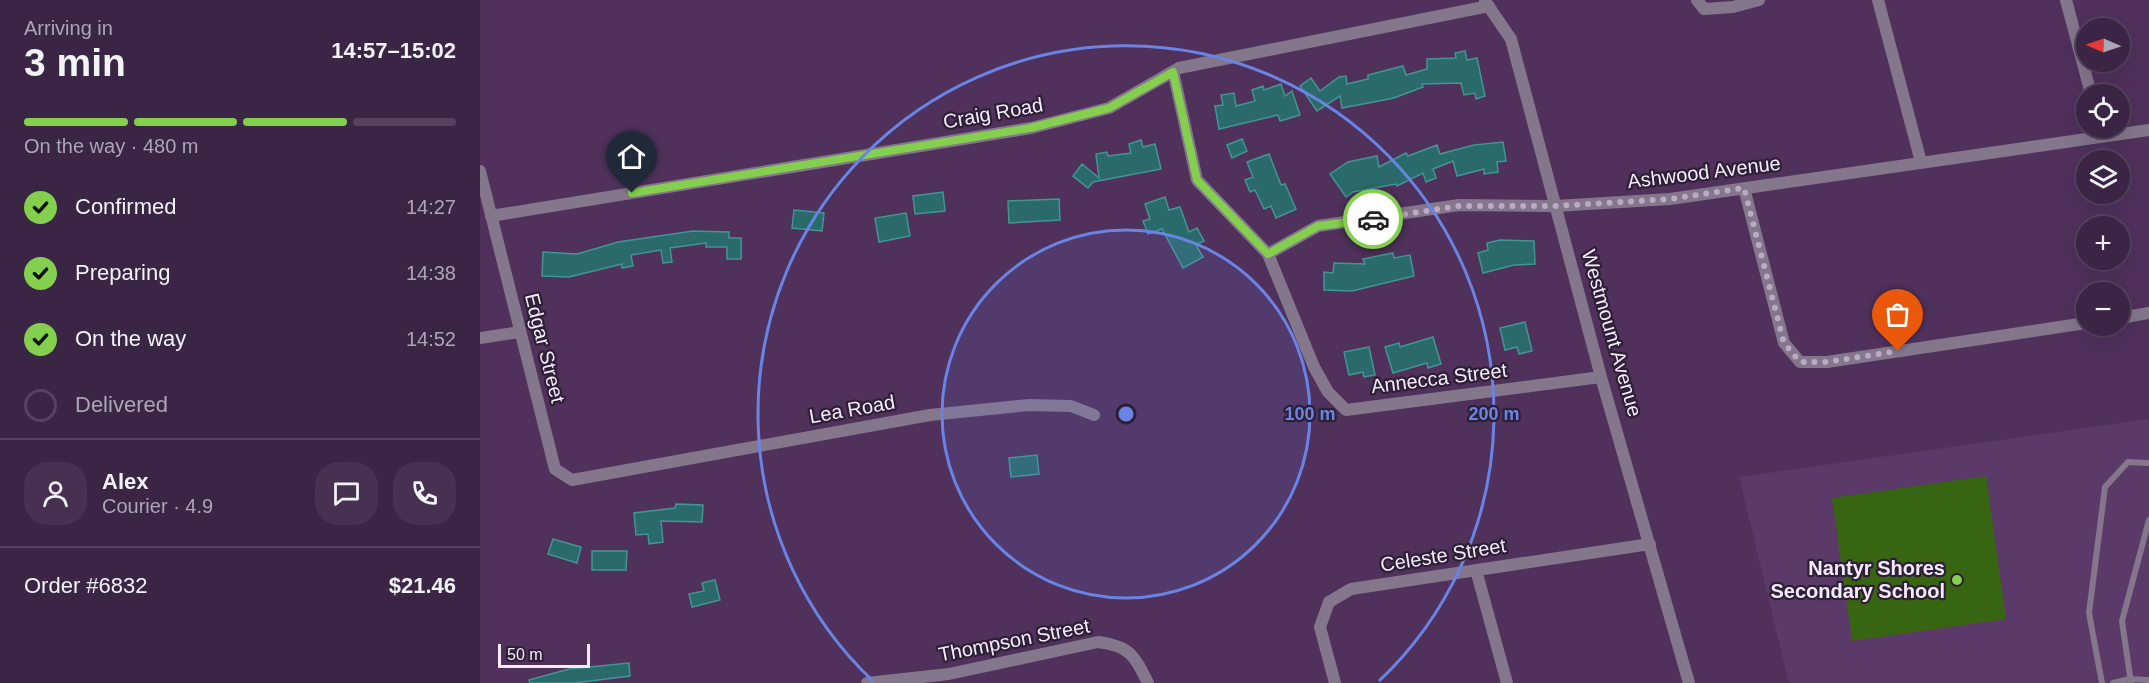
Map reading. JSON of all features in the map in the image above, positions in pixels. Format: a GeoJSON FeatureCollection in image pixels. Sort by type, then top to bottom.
{"type":"FeatureCollection","features":[{"type":"Feature","properties":{"kind":"street"},"geometry":{"type":"LineString","coordinates":[[1697,0],[1704,9],[1734,7],[1759,0]]}},
{"type":"Feature","properties":{"kind":"street"},"geometry":{"type":"LineString","coordinates":[[1878,0],[1921,162]]}},
{"type":"Feature","properties":{"kind":"street"},"geometry":{"type":"LineString","coordinates":[[2066,0],[2088,84]]}},
{"type":"Feature","properties":{"kind":"street","name":"Craig Road"},"geometry":{"type":"LineString","coordinates":[[491,216],[1030,128],[1109,108],[1179,68],[1487,3]]}},
{"type":"Feature","properties":{"kind":"street","name":"Westmount Avenue"},"geometry":{"type":"LineString","coordinates":[[1487,3],[1511,39],[1602,377],[1689,683]]}},
{"type":"Feature","properties":{"kind":"street","name":"Annecca Street"},"geometry":{"type":"LineString","coordinates":[[1173,72],[1197,180],[1268,254],[1314,367],[1328,392],[1346,410],[1602,377]]}},
{"type":"Feature","properties":{"kind":"street","name":"Ashwood Avenue"},"geometry":{"type":"LineString","coordinates":[[2130,130],[2149,130]]}},
{"type":"Feature","properties":{"kind":"street","name":"Ashwood Avenue"},"geometry":{"type":"LineString","coordinates":[[1268,254],[1318,226],[1459,206],[1556,206],[1670,199],[1921,162],[2076,135]]}},
{"type":"Feature","properties":{"kind":"street","name":"Edgar Street"},"geometry":{"type":"LineString","coordinates":[[480,171],[555,469],[572,480],[618,469]]}},
{"type":"Feature","properties":{"kind":"street"},"geometry":{"type":"LineString","coordinates":[[1744,188],[1784,343],[1800,362],[1827,362],[2076,324]]}},
{"type":"Feature","properties":{"kind":"street"},"geometry":{"type":"LineString","coordinates":[[2130,316],[2149,313]]}},
{"type":"Feature","properties":{"kind":"street"},"geometry":{"type":"LineString","coordinates":[[480,338],[520,332]]}},
{"type":"Feature","properties":{"kind":"street","name":"Lea Road"},"geometry":{"type":"LineString","coordinates":[[618,469],[930,415],[1029,405],[1071,406],[1094,415]]}},
{"type":"Feature","properties":{"kind":"street","name":"Celeste Street"},"geometry":{"type":"LineString","coordinates":[[1335,683],[1320,627],[1329,602],[1351,589],[1650,544]]}},
{"type":"Feature","properties":{"kind":"street"},"geometry":{"type":"LineString","coordinates":[[1476,570],[1507,683]]}},
{"type":"Feature","properties":{"kind":"street","name":"Thompson Street"},"geometry":{"type":"LineString","coordinates":[[867,683],[950,678],[1098,642],[1119,644],[1136,659],[1148,683]]}},
{"type":"Feature","properties":{"kind":"lane"},"geometry":{"type":"LineString","coordinates":[[2102,683],[2089,613],[2105,487],[2128,462],[2149,463]]}},
{"type":"Feature","properties":{"kind":"lane"},"geometry":{"type":"LineString","coordinates":[[2131,681],[2122,621],[2149,523]]}},
{"type":"Feature","properties":{"kind":"lane"},"geometry":{"type":"LineString","coordinates":[[2113,683],[2149,680]]}},
{"type":"Feature","properties":{"kind":"shaded area","name":"Nantyr Shores Secondary School"},"geometry":{"type":"Polygon","coordinates":[[[2149,419],[2149,683],[1789,683],[1739,477],[2149,419]]]}},
{"type":"Feature","properties":{"kind":"green space"},"geometry":{"type":"Polygon","coordinates":[[[1986,476],[2006,619],[1852,641],[1832,498],[1986,476]]]}},
{"type":"Feature","properties":{"kind":"building"},"geometry":{"type":"Polygon","coordinates":[[[1465,51],[1467,60],[1477,58],[1485,96],[1476,99],[1475,93],[1464,95],[1461,83],[1422,84],[1423,87],[1394,98],[1342,108],[1340,96],[1317,111],[1300,86],[1311,78],[1320,91],[1339,77],[1346,76],[1347,84],[1368,79],[1368,75],[1403,66],[1406,75],[1427,69],[1427,59],[1456,58],[1455,53],[1465,51]]]}},
{"type":"Feature","properties":{"kind":"building"},"geometry":{"type":"Polygon","coordinates":[[[1281,84],[1285,96],[1292,91],[1300,115],[1280,121],[1278,115],[1219,129],[1215,106],[1223,105],[1221,95],[1234,93],[1236,106],[1255,101],[1252,90],[1263,86],[1264,90],[1281,84]]]}},
{"type":"Feature","properties":{"kind":"building"},"geometry":{"type":"Polygon","coordinates":[[[1242,139],[1247,151],[1232,158],[1227,145],[1242,139]]]}},
{"type":"Feature","properties":{"kind":"building"},"geometry":{"type":"Polygon","coordinates":[[[1141,140],[1143,147],[1155,144],[1161,169],[1093,182],[1088,188],[1073,176],[1082,164],[1099,178],[1096,154],[1107,152],[1108,156],[1131,153],[1129,144],[1141,140]]]}},
{"type":"Feature","properties":{"kind":"building"},"geometry":{"type":"Polygon","coordinates":[[[1503,142],[1506,161],[1497,162],[1498,172],[1484,174],[1484,169],[1457,176],[1453,161],[1433,169],[1436,178],[1426,182],[1423,173],[1397,186],[1396,184],[1353,192],[1346,197],[1330,174],[1348,162],[1377,156],[1379,167],[1406,153],[1408,156],[1437,145],[1440,154],[1474,145],[1503,142]]]}},
{"type":"Feature","properties":{"kind":"building"},"geometry":{"type":"Polygon","coordinates":[[[1269,154],[1281,185],[1285,184],[1296,209],[1276,218],[1271,206],[1264,209],[1255,190],[1250,192],[1245,180],[1253,177],[1247,162],[1269,154]]]}},
{"type":"Feature","properties":{"kind":"building"},"geometry":{"type":"Polygon","coordinates":[[[943,192],[945,211],[915,214],[913,196],[943,192]]]}},
{"type":"Feature","properties":{"kind":"building"},"geometry":{"type":"Polygon","coordinates":[[[1165,197],[1169,210],[1180,207],[1189,232],[1197,228],[1204,241],[1196,245],[1203,257],[1183,268],[1162,229],[1148,234],[1143,221],[1150,219],[1145,204],[1165,197]]]}},
{"type":"Feature","properties":{"kind":"building"},"geometry":{"type":"Polygon","coordinates":[[[1059,199],[1060,220],[1009,223],[1008,201],[1059,199]]]}},
{"type":"Feature","properties":{"kind":"building"},"geometry":{"type":"Polygon","coordinates":[[[794,210],[824,213],[822,231],[792,228],[794,210]]]}},
{"type":"Feature","properties":{"kind":"building"},"geometry":{"type":"Polygon","coordinates":[[[906,213],[910,236],[879,242],[875,218],[906,213]]]}},
{"type":"Feature","properties":{"kind":"building"},"geometry":{"type":"Polygon","coordinates":[[[693,231],[729,232],[729,238],[741,238],[741,259],[727,259],[727,247],[706,247],[706,243],[670,248],[672,262],[663,263],[661,250],[631,255],[633,266],[622,268],[622,264],[569,277],[542,276],[543,252],[577,254],[618,242],[693,231]]]}},
{"type":"Feature","properties":{"kind":"building"},"geometry":{"type":"Polygon","coordinates":[[[1500,240],[1534,241],[1535,264],[1514,265],[1483,273],[1478,253],[1488,250],[1487,243],[1500,240]]]}},
{"type":"Feature","properties":{"kind":"building"},"geometry":{"type":"Polygon","coordinates":[[[1393,253],[1394,258],[1410,255],[1414,276],[1352,291],[1324,290],[1324,272],[1333,273],[1334,263],[1365,264],[1363,259],[1393,253]]]}},
{"type":"Feature","properties":{"kind":"building"},"geometry":{"type":"Polygon","coordinates":[[[1525,322],[1532,351],[1519,354],[1517,347],[1505,350],[1500,328],[1525,322]]]}},
{"type":"Feature","properties":{"kind":"building"},"geometry":{"type":"Polygon","coordinates":[[[1433,337],[1441,364],[1428,368],[1427,363],[1393,373],[1385,347],[1399,343],[1400,347],[1433,337]]]}},
{"type":"Feature","properties":{"kind":"building"},"geometry":{"type":"Polygon","coordinates":[[[1369,347],[1375,375],[1364,377],[1363,372],[1349,375],[1344,352],[1369,347]]]}},
{"type":"Feature","properties":{"kind":"building"},"geometry":{"type":"Polygon","coordinates":[[[1037,455],[1039,474],[1011,477],[1009,458],[1037,455]]]}},
{"type":"Feature","properties":{"kind":"building"},"geometry":{"type":"Polygon","coordinates":[[[676,504],[703,505],[702,522],[661,521],[663,542],[649,544],[648,534],[636,535],[634,513],[675,508],[676,504]]]}},
{"type":"Feature","properties":{"kind":"building"},"geometry":{"type":"Polygon","coordinates":[[[553,539],[581,547],[577,563],[548,554],[553,539]]]}},
{"type":"Feature","properties":{"kind":"building"},"geometry":{"type":"Polygon","coordinates":[[[592,551],[627,551],[626,570],[592,570],[592,551]]]}},
{"type":"Feature","properties":{"kind":"building"},"geometry":{"type":"Polygon","coordinates":[[[715,580],[720,600],[692,607],[689,594],[704,591],[702,583],[715,580]]]}},
{"type":"Feature","properties":{"kind":"building"},"geometry":{"type":"Polygon","coordinates":[[[629,663],[630,676],[574,683],[530,683],[529,680],[569,669],[629,663]]]}},
{"type":"Feature","properties":{"kind":"way so far"},"geometry":{"type":"LineString","coordinates":[[1373,219],[1459,206],[1556,206],[1670,199],[1744,188],[1784,343],[1800,362],[1827,362],[1898,351]]}},
{"type":"Feature","properties":{"kind":"place","name":"Nantyr Shores Secondary School"},"geometry":{"type":"Point","coordinates":[1957,580]}},
{"type":"Feature","properties":{"kind":"route"},"geometry":{"type":"LineString","coordinates":[[632,193],[1030,128],[1109,108],[1173,72],[1197,180],[1268,254],[1318,226],[1373,219]]}}]}
